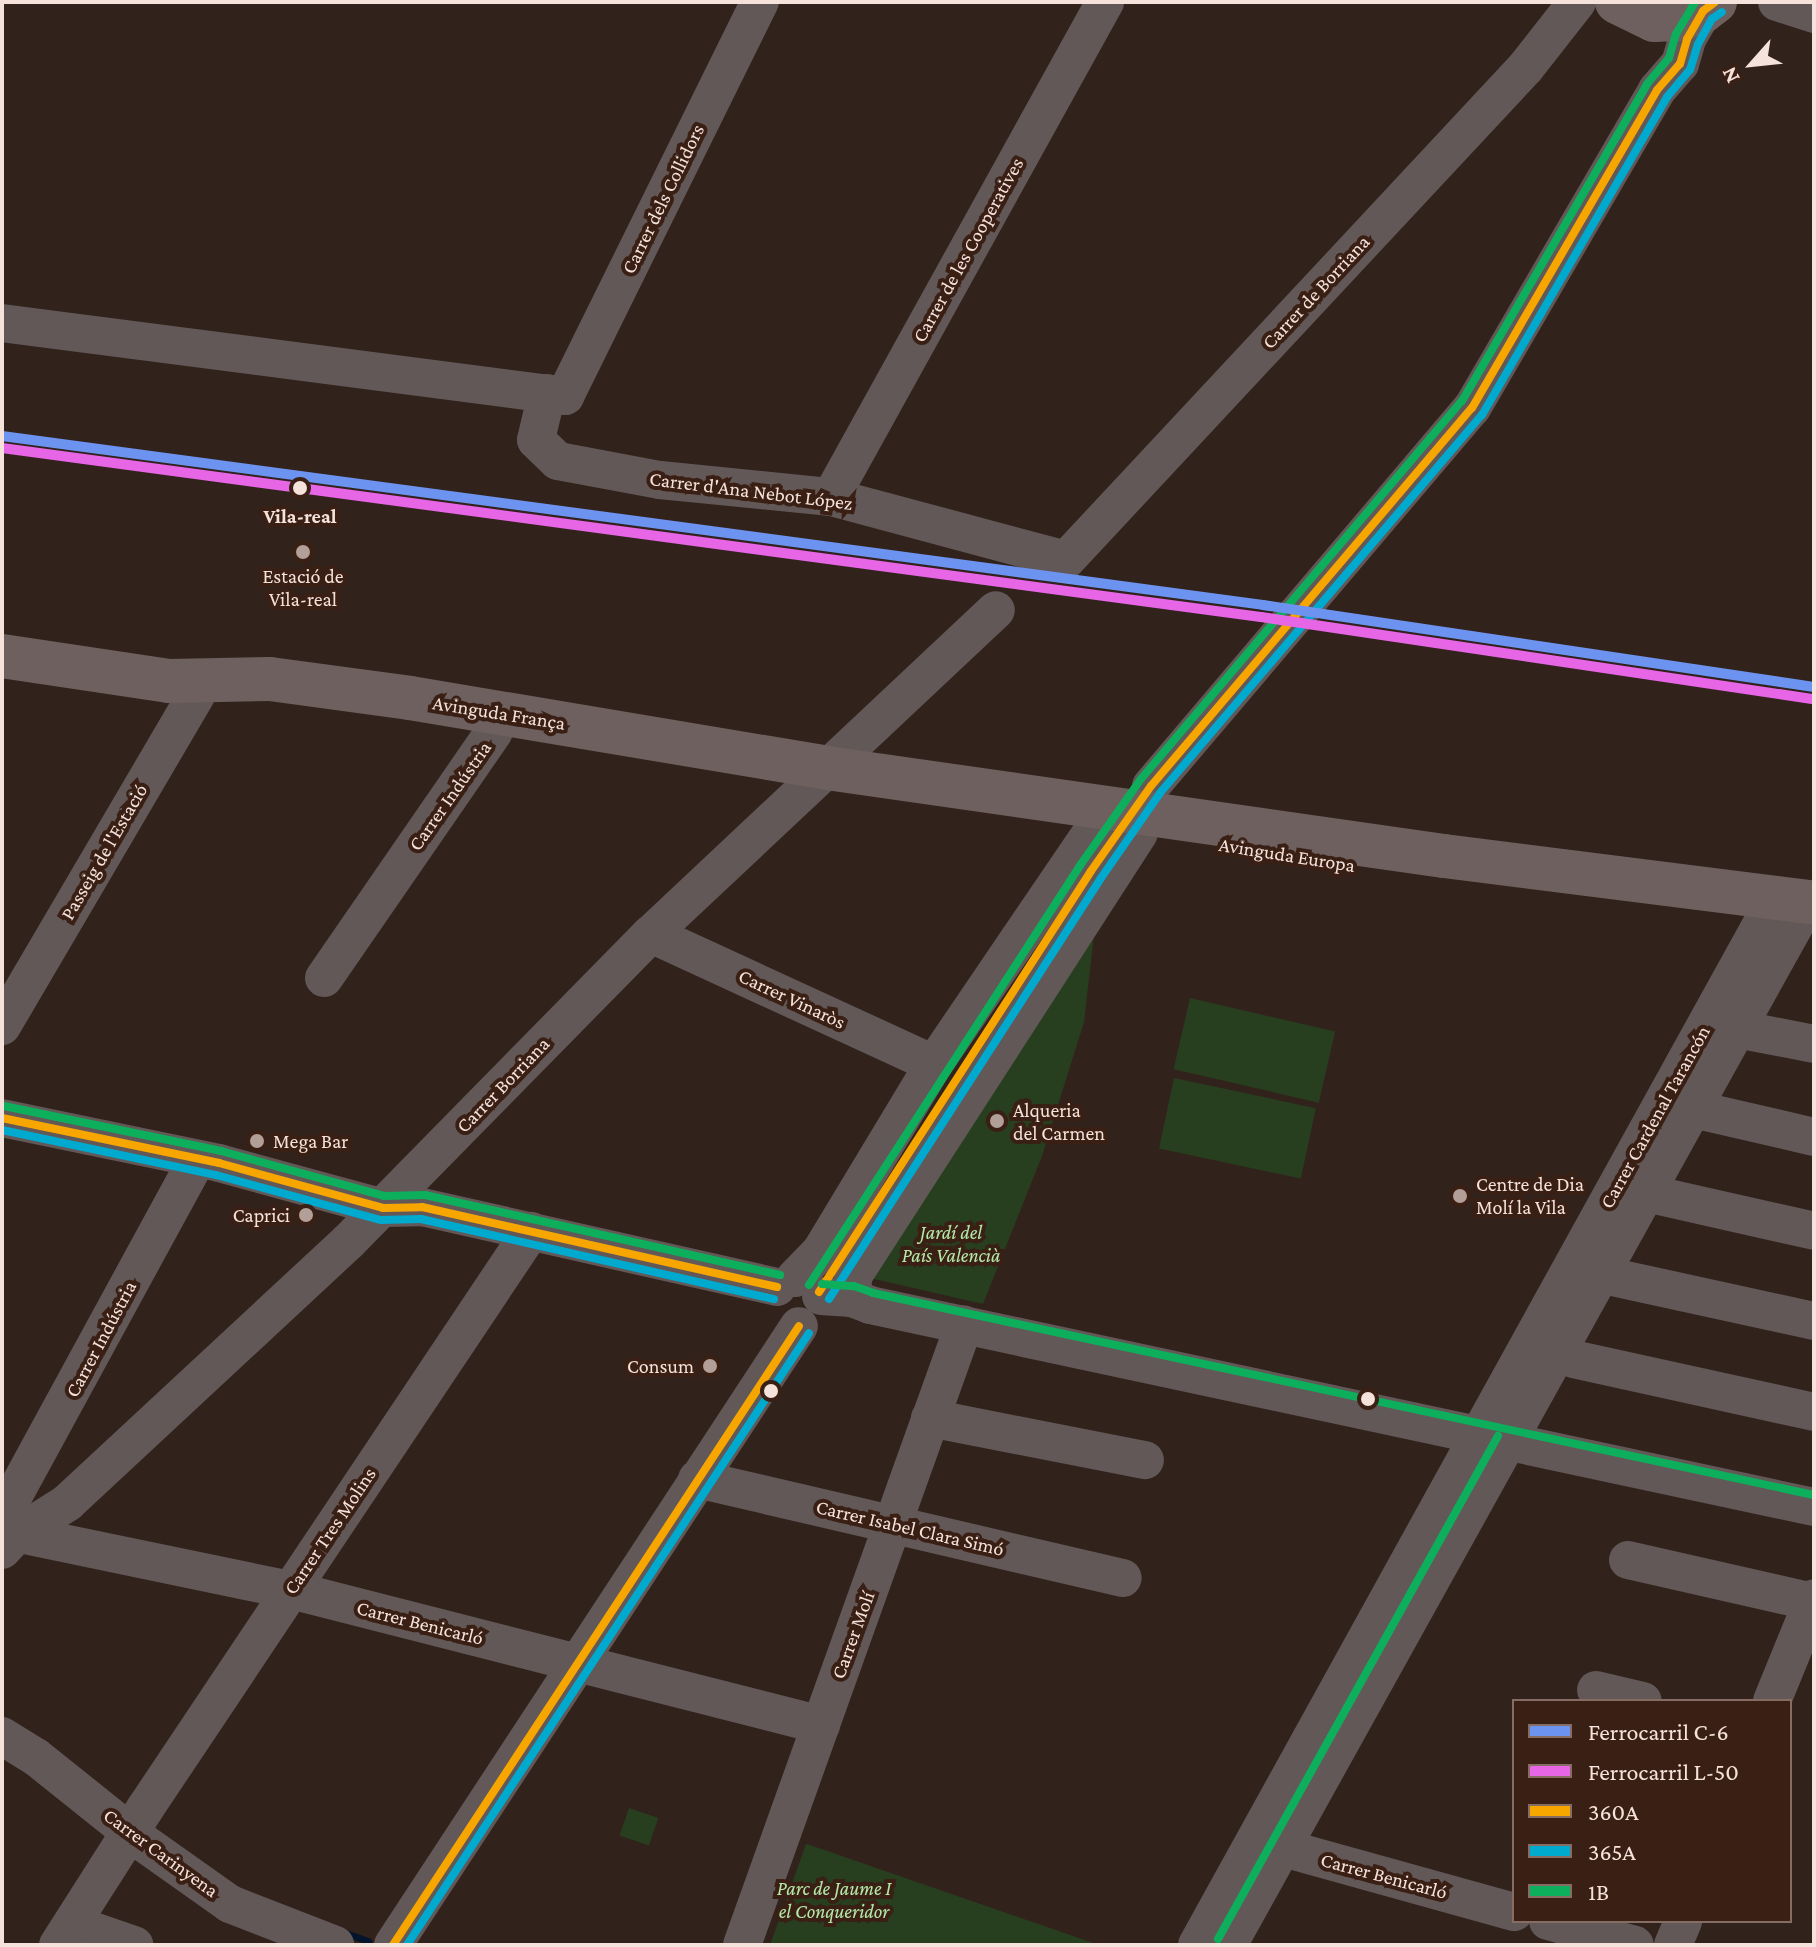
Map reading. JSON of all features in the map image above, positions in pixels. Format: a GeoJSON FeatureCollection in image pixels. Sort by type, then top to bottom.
{"type":"FeatureCollection","features":[{"type":"Feature","properties":{"kind":"main road"},"geometry":{"type":"LineString","coordinates":[[1632,10],[1679,19],[1709,6]]}},
{"type":"Feature","properties":{"kind":"main road","name":"Avinguda França"},"geometry":{"type":"LineString","coordinates":[[2,656],[494,732],[818,777]]}},
{"type":"Feature","properties":{"kind":"main road","name":"Avinguda França"},"geometry":{"type":"LineString","coordinates":[[191,684],[270,679],[410,698],[818,777]]}},
{"type":"Feature","properties":{"kind":"main road","name":"Avinguda Europa"},"geometry":{"type":"LineString","coordinates":[[818,777],[1095,827],[1442,879],[1793,914]]}},
{"type":"Feature","properties":{"kind":"main road","name":"Avinguda Europa"},"geometry":{"type":"LineString","coordinates":[[818,777],[1444,856],[1793,914]]}},
{"type":"Feature","properties":{"kind":"street","name":"Carrer dels Collidors"},"geometry":{"type":"LineString","coordinates":[[556,394],[760,2]]}},
{"type":"Feature","properties":{"kind":"street","name":"Carrer de les Cooperatives"},"geometry":{"type":"LineString","coordinates":[[831,497],[1105,2]]}},
{"type":"Feature","properties":{"kind":"street"},"geometry":{"type":"LineString","coordinates":[[1777,2],[1814,14]]}},
{"type":"Feature","properties":{"kind":"street"},"geometry":{"type":"LineString","coordinates":[[1151,786],[1472,408],[1657,90],[1680,64],[1687,39],[1709,6]]}},
{"type":"Feature","properties":{"kind":"street"},"geometry":{"type":"LineString","coordinates":[[1632,10],[1661,53],[1657,90]]}},
{"type":"Feature","properties":{"kind":"street","name":"Carrer de Borriana"},"geometry":{"type":"LineString","coordinates":[[1066,560],[1509,86],[1570,12],[1632,10]]}},
{"type":"Feature","properties":{"kind":"street"},"geometry":{"type":"LineString","coordinates":[[2,323],[556,394]]}},
{"type":"Feature","properties":{"kind":"street","name":"Carrer d'Ana Nebot López"},"geometry":{"type":"LineString","coordinates":[[556,394],[536,440],[558,461],[660,480],[831,497],[1066,560]]}},
{"type":"Feature","properties":{"kind":"street","name":"Carrer Borriana"},"geometry":{"type":"LineString","coordinates":[[5,1533],[67,1503],[383,1208],[651,934],[996,610]]}},
{"type":"Feature","properties":{"kind":"street","name":"Passeig de l'Estació"},"geometry":{"type":"LineString","coordinates":[[2,1026],[191,684]]}},
{"type":"Feature","properties":{"kind":"street","name":"Carrer Indústria"},"geometry":{"type":"LineString","coordinates":[[324,978],[494,732]]}},
{"type":"Feature","properties":{"kind":"street"},"geometry":{"type":"LineString","coordinates":[[818,1298],[821,1251],[934,1064],[1095,827]]}},
{"type":"Feature","properties":{"kind":"street"},"geometry":{"type":"LineString","coordinates":[[818,1298],[853,1276],[886,1231],[1139,833]]}},
{"type":"Feature","properties":{"kind":"street"},"geometry":{"type":"LineString","coordinates":[[393,1945],[818,1298],[1091,871]]}},
{"type":"Feature","properties":{"kind":"street","name":"Carrer Cardenal Tarancón"},"geometry":{"type":"LineString","coordinates":[[1494,1438],[1603,1275],[1737,1029],[1793,914]]}},
{"type":"Feature","properties":{"kind":"street","name":"Carrer Cardenal Tarancón"},"geometry":{"type":"LineString","coordinates":[[1197,1945],[1269,1844],[1494,1438],[1793,914]]}},
{"type":"Feature","properties":{"kind":"street","name":"Carrer Vinaròs"},"geometry":{"type":"LineString","coordinates":[[651,934],[934,1064]]}},
{"type":"Feature","properties":{"kind":"street"},"geometry":{"type":"LineString","coordinates":[[1737,1029],[1814,1044]]}},
{"type":"Feature","properties":{"kind":"street"},"geometry":{"type":"LineString","coordinates":[[1693,1109],[1814,1137]]}},
{"type":"Feature","properties":{"kind":"street"},"geometry":{"type":"LineString","coordinates":[[2,1118],[197,1159],[383,1208],[422,1207],[818,1298],[964,1325],[1814,1507]]}},
{"type":"Feature","properties":{"kind":"street","name":"Carrer Indústria"},"geometry":{"type":"LineString","coordinates":[[5,1533],[32,1466],[197,1159]]}},
{"type":"Feature","properties":{"kind":"street"},"geometry":{"type":"LineString","coordinates":[[1646,1193],[1814,1231]]}},
{"type":"Feature","properties":{"kind":"street","name":"Carrer Tres Molins"},"geometry":{"type":"LineString","coordinates":[[65,1934],[129,1832],[531,1231]]}},
{"type":"Feature","properties":{"kind":"street"},"geometry":{"type":"LineString","coordinates":[[846,1251],[886,1231]]}},
{"type":"Feature","properties":{"kind":"street"},"geometry":{"type":"LineString","coordinates":[[1603,1275],[1814,1321]]}},
{"type":"Feature","properties":{"kind":"street","name":"Carrer Molí"},"geometry":{"type":"LineString","coordinates":[[742,1945],[964,1325]]}},
{"type":"Feature","properties":{"kind":"street"},"geometry":{"type":"LineString","coordinates":[[1573,1359],[1814,1412]]}},
{"type":"Feature","properties":{"kind":"street"},"geometry":{"type":"LineString","coordinates":[[930,1418],[1145,1460]]}},
{"type":"Feature","properties":{"kind":"street"},"geometry":{"type":"LineString","coordinates":[[32,1466],[39,1487],[67,1503]]}},
{"type":"Feature","properties":{"kind":"street","name":"Carrer Isabel Clara Simó"},"geometry":{"type":"LineString","coordinates":[[697,1479],[1123,1578]]}},
{"type":"Feature","properties":{"kind":"street","name":"Carrer Benicarló"},"geometry":{"type":"LineString","coordinates":[[5,1533],[291,1590],[821,1725]]}},
{"type":"Feature","properties":{"kind":"street"},"geometry":{"type":"LineString","coordinates":[[1628,1560],[1813,1600],[1773,1699]]}},
{"type":"Feature","properties":{"kind":"street"},"geometry":{"type":"LineString","coordinates":[[1596,1690],[1634,1699]]}},
{"type":"Feature","properties":{"kind":"street","name":"Carrer Carinyena"},"geometry":{"type":"LineString","coordinates":[[2,1736],[36,1757],[129,1832],[230,1904],[335,1945]]}},
{"type":"Feature","properties":{"kind":"street","name":"Carrer Cardenal Tarancón"},"geometry":{"type":"LineString","coordinates":[[1228,1945],[1269,1844]]}},
{"type":"Feature","properties":{"kind":"street","name":"Carrer Benicarló"},"geometry":{"type":"LineString","coordinates":[[1269,1844],[1512,1911]]}},
{"type":"Feature","properties":{"kind":"street"},"geometry":{"type":"LineString","coordinates":[[1555,1923],[1635,1945]]}},
{"type":"Feature","properties":{"kind":"street"},"geometry":{"type":"LineString","coordinates":[[1673,1945],[1682,1923]]}},
{"type":"Feature","properties":{"kind":"street"},"geometry":{"type":"LineString","coordinates":[[65,1934],[134,1945]]}},
{"type":"Feature","properties":{"kind":"green space","name":"Jardí del País Valencià"},"geometry":{"type":"Polygon","coordinates":[[[1095,926],[1084,1022],[1042,1156],[983,1304],[870,1278],[1095,926]]]}},
{"type":"Feature","properties":{"kind":"green space"},"geometry":{"type":"Polygon","coordinates":[[[1190,998],[1335,1032],[1319,1103],[1174,1069],[1190,998]]]}},
{"type":"Feature","properties":{"kind":"green space"},"geometry":{"type":"Polygon","coordinates":[[[1174,1078],[1316,1108],[1301,1179],[1159,1148],[1174,1078]]]}},
{"type":"Feature","properties":{"kind":"green space"},"geometry":{"type":"Polygon","coordinates":[[[629,1808],[658,1818],[649,1846],[620,1835],[629,1808]]]}},
{"type":"Feature","properties":{"kind":"green space","name":"Parc de Jaume I el Conqueridor"},"geometry":{"type":"Polygon","coordinates":[[[807,1844],[1099,1945],[770,1945],[807,1844]]]}},
{"type":"Feature","properties":{"kind":"waterway"},"geometry":{"type":"LineString","coordinates":[[343,1932],[368,1941]]}},
{"type":"Feature","properties":{"kind":"tunnel"},"geometry":{"type":"LineString","coordinates":[[1091,871],[1131,815]]}},
{"type":"Feature","properties":{"kind":"rail line","name":"C-6"},"geometry":{"type":"LineString","coordinates":[[2,436],[1263,605],[1814,687]]}},
{"type":"Feature","properties":{"kind":"rail line","name":"L-50"},"geometry":{"type":"LineString","coordinates":[[2,448],[1261,617],[1812,699]]}},
{"type":"Feature","properties":{"kind":"transit line","name":"1B"},"geometry":{"type":"LineString","coordinates":[[809,1285],[1081,864],[1141,779],[1462,401],[1647,84],[1669,58],[1676,34],[1695,2]]}},
{"type":"Feature","properties":{"kind":"transit line","name":"360A"},"geometry":{"type":"LineString","coordinates":[[819,1292],[1091,871],[1151,786],[1472,408],[1657,90],[1680,64],[1687,39],[1703,11],[1715,2]]}},
{"type":"Feature","properties":{"kind":"transit line","name":"365A"},"geometry":{"type":"LineString","coordinates":[[829,1299],[1101,878],[1160,793],[1482,415],[1667,97],[1690,70],[1698,44],[1712,19],[1722,12]]}},
{"type":"Feature","properties":{"kind":"transit line","name":"1B"},"geometry":{"type":"LineString","coordinates":[[4,1106],[221,1151],[384,1196],[425,1195],[780,1275]]}},
{"type":"Feature","properties":{"kind":"transit line","name":"360A"},"geometry":{"type":"LineString","coordinates":[[2,1118],[219,1163],[383,1208],[422,1207],[777,1287]]}},
{"type":"Feature","properties":{"kind":"transit line","name":"365A"},"geometry":{"type":"LineString","coordinates":[[2,1130],[216,1175],[381,1220],[421,1219],[774,1299]]}},
{"type":"Feature","properties":{"kind":"transit line","name":"1B"},"geometry":{"type":"LineString","coordinates":[[822,1284],[854,1286],[873,1293],[1814,1495]]}},
{"type":"Feature","properties":{"kind":"transit line","name":"360A"},"geometry":{"type":"LineString","coordinates":[[393,1945],[799,1326]]}},
{"type":"Feature","properties":{"kind":"transit line","name":"365A"},"geometry":{"type":"LineString","coordinates":[[407,1945],[809,1333]]}},
{"type":"Feature","properties":{"kind":"transit line","name":"1B"},"geometry":{"type":"LineString","coordinates":[[1218,1939],[1498,1436]]}},
{"type":"Feature","properties":{"kind":"place","name":"Vila-real"},"geometry":{"type":"Point","coordinates":[300,488]}},
{"type":"Feature","properties":{"kind":"place","name":"Estació de Vila-real"},"geometry":{"type":"Point","coordinates":[303,552]}},
{"type":"Feature","properties":{"kind":"place","name":"Alqueria del Carmen"},"geometry":{"type":"Point","coordinates":[997,1121]}},
{"type":"Feature","properties":{"kind":"place","name":"Mega Bar"},"geometry":{"type":"Point","coordinates":[257,1141]}},
{"type":"Feature","properties":{"kind":"place","name":"Centre de Dia Molí la Vila"},"geometry":{"type":"Point","coordinates":[1460,1196]}},
{"type":"Feature","properties":{"kind":"place","name":"Caprici"},"geometry":{"type":"Point","coordinates":[306,1215]}},
{"type":"Feature","properties":{"kind":"place","name":"Consum"},"geometry":{"type":"Point","coordinates":[710,1366]}}]}
